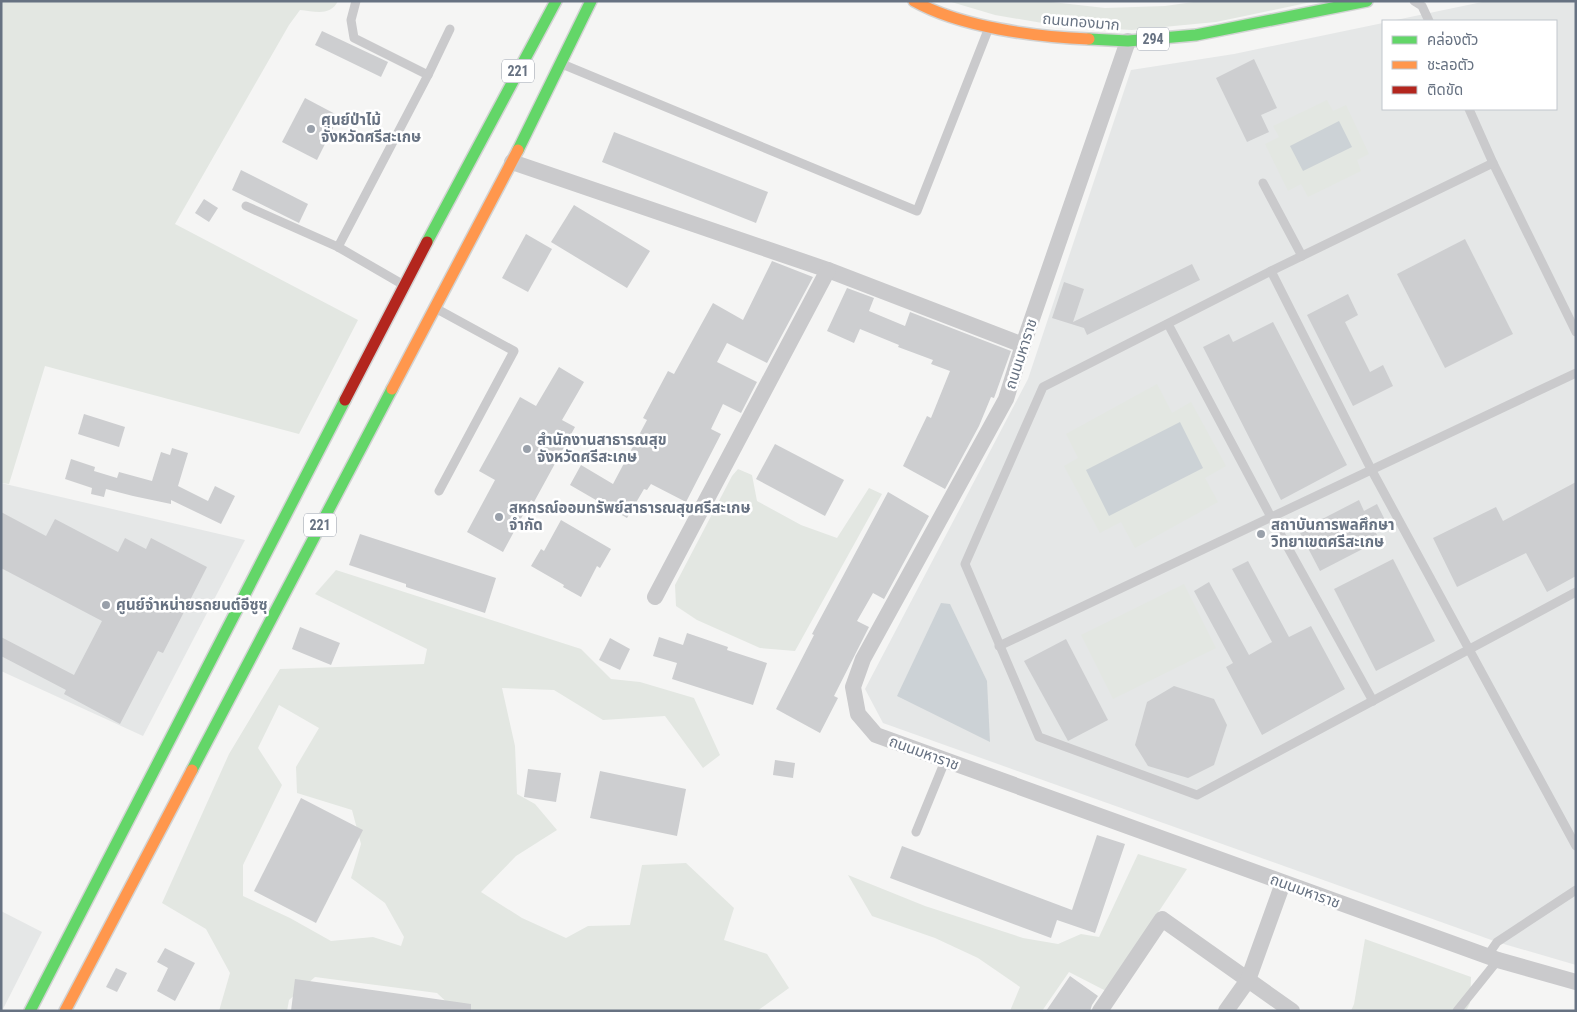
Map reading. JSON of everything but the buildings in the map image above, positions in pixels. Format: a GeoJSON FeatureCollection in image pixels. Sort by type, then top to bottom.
{"type":"FeatureCollection","features":[{"type":"Feature","properties":{"kind":"main road","name":"221"},"geometry":{"type":"LineString","coordinates":[[30,1011],[404,285],[556,1]]}},
{"type":"Feature","properties":{"kind":"main road","name":"221"},"geometry":{"type":"LineString","coordinates":[[65,1011],[512,162],[562,64],[591,1]]}},
{"type":"Feature","properties":{"kind":"main road"},"geometry":{"type":"LineString","coordinates":[[574,38],[598,9],[602,1]]}},
{"type":"Feature","properties":{"kind":"main road","name":"ถนนทองมาก"},"geometry":{"type":"LineString","coordinates":[[914,1],[930,10],[989,27],[1066,38],[1128,41],[1196,34],[1314,13],[1367,1]]}},
{"type":"Feature","properties":{"kind":"street","name":"ถนนมหาราช"},"geometry":{"type":"LineString","coordinates":[[1128,41],[1006,399],[863,659],[853,687],[858,714],[876,735],[1493,958],[1576,982]]}},
{"type":"Feature","properties":{"kind":"street"},"geometry":{"type":"LineString","coordinates":[[512,162],[828,270],[1023,345]]}},
{"type":"Feature","properties":{"kind":"street"},"geometry":{"type":"LineString","coordinates":[[655,597],[828,270]]}},
{"type":"Feature","properties":{"kind":"street"},"geometry":{"type":"LineString","coordinates":[[1226,1011],[1248,980],[1283,883]]}},
{"type":"Feature","properties":{"kind":"street"},"geometry":{"type":"LineString","coordinates":[[1100,1011],[1162,919],[1292,1011]]}},
{"type":"Feature","properties":{"kind":"lane"},"geometry":{"type":"LineString","coordinates":[[356,1],[351,20],[354,38],[428,75]]}},
{"type":"Feature","properties":{"kind":"lane"},"geometry":{"type":"LineString","coordinates":[[1414,1],[1422,6],[1429,20]]}},
{"type":"Feature","properties":{"kind":"lane"},"geometry":{"type":"LineString","coordinates":[[562,64],[917,211],[989,27]]}},
{"type":"Feature","properties":{"kind":"lane"},"geometry":{"type":"LineString","coordinates":[[338,247],[450,29]]}},
{"type":"Feature","properties":{"kind":"lane"},"geometry":{"type":"LineString","coordinates":[[1469,110],[1576,332]]}},
{"type":"Feature","properties":{"kind":"lane"},"geometry":{"type":"LineString","coordinates":[[1494,163],[1271,271],[1043,387],[965,564],[1038,737],[1197,796],[1576,592]]}},
{"type":"Feature","properties":{"kind":"lane"},"geometry":{"type":"LineString","coordinates":[[1264,183],[1302,256]]}},
{"type":"Feature","properties":{"kind":"lane"},"geometry":{"type":"LineString","coordinates":[[246,206],[338,247],[404,285]]}},
{"type":"Feature","properties":{"kind":"lane"},"geometry":{"type":"LineString","coordinates":[[1271,271],[1371,469],[1576,846]]}},
{"type":"Feature","properties":{"kind":"lane"},"geometry":{"type":"LineString","coordinates":[[435,308],[514,351],[439,491]]}},
{"type":"Feature","properties":{"kind":"lane"},"geometry":{"type":"LineString","coordinates":[[1168,324],[1372,702]]}},
{"type":"Feature","properties":{"kind":"lane"},"geometry":{"type":"LineString","coordinates":[[999,646],[1576,373]]}},
{"type":"Feature","properties":{"kind":"lane"},"geometry":{"type":"LineString","coordinates":[[916,832],[945,760]]}},
{"type":"Feature","properties":{"kind":"lane"},"geometry":{"type":"LineString","coordinates":[[1457,1011],[1493,958],[1497,942],[1576,890]]}},
{"type":"Feature","properties":{"kind":"shaded area"},"geometry":{"type":"Polygon","coordinates":[[[1,1],[338,1],[335,6],[326,11],[300,10],[289,25],[175,224],[358,320],[299,434],[45,366],[9,484],[1,483],[1,1]]]}},
{"type":"Feature","properties":{"kind":"shaded area"},"geometry":{"type":"Polygon","coordinates":[[[948,1],[1043,1],[1105,8],[1165,6],[1200,1],[1316,1],[1216,22],[1132,30],[1060,26],[995,15],[948,1]]]}},
{"type":"Feature","properties":{"kind":"shaded area","name":"สถาบันการพลศึกษา วิทยาเขตศรีสะเกษ"},"geometry":{"type":"Polygon","coordinates":[[[1487,1],[1576,1],[1576,965],[1497,942],[883,723],[865,689],[1028,379],[1131,70],[1234,54],[1382,23],[1382,110],[1557,110],[1557,20],[1396,20],[1487,1]]]}},
{"type":"Feature","properties":{"kind":"shaded area"},"geometry":{"type":"Polygon","coordinates":[[[1327,100],[1333,111],[1346,105],[1369,154],[1357,160],[1361,171],[1308,197],[1301,184],[1288,191],[1265,144],[1279,137],[1273,126],[1327,100]]]}},
{"type":"Feature","properties":{"kind":"shaded area"},"geometry":{"type":"Polygon","coordinates":[[[1339,121],[1352,147],[1303,171],[1290,146],[1339,121]]]}},
{"type":"Feature","properties":{"kind":"shaded area"},"geometry":{"type":"Polygon","coordinates":[[[1157,384],[1172,413],[1191,402],[1226,466],[1205,478],[1218,502],[1135,548],[1121,522],[1100,533],[1064,466],[1078,458],[1066,434],[1157,384]]]}},
{"type":"Feature","properties":{"kind":"shaded area"},"geometry":{"type":"Polygon","coordinates":[[[1180,422],[1203,468],[1109,516],[1086,470],[1180,422]]]}},
{"type":"Feature","properties":{"kind":"shaded area"},"geometry":{"type":"Polygon","coordinates":[[[738,469],[752,475],[757,501],[801,525],[837,538],[869,488],[882,494],[795,651],[760,648],[697,620],[676,606],[675,585],[732,476],[738,469]]]}},
{"type":"Feature","properties":{"kind":"shaded area","name":"ศูนย์จำหน่ายรถยนต์อีซูซุ"},"geometry":{"type":"Polygon","coordinates":[[[1,483],[245,540],[143,736],[1,671],[1,483]]]}},
{"type":"Feature","properties":{"kind":"shaded area"},"geometry":{"type":"Polygon","coordinates":[[[336,570],[581,649],[611,679],[640,682],[694,698],[720,755],[703,768],[665,716],[603,720],[554,690],[502,688],[515,746],[517,794],[535,804],[557,830],[516,856],[481,892],[522,918],[566,938],[588,926],[630,925],[642,865],[686,863],[734,908],[724,940],[767,954],[789,988],[757,1011],[456,1011],[437,993],[315,977],[289,1000],[287,1011],[219,1011],[230,973],[206,929],[162,903],[229,754],[280,669],[424,664],[427,649],[315,594],[336,570]],[[279,705],[258,748],[282,785],[243,865],[243,896],[290,918],[331,941],[373,937],[401,946],[404,937],[385,903],[351,878],[361,844],[352,810],[297,793],[296,767],[319,728],[279,705]]]}},
{"type":"Feature","properties":{"kind":"shaded area"},"geometry":{"type":"Polygon","coordinates":[[[1184,584],[1216,648],[1113,699],[1081,635],[1184,584]]]}},
{"type":"Feature","properties":{"kind":"shaded area"},"geometry":{"type":"Polygon","coordinates":[[[941,603],[950,604],[987,681],[990,742],[897,696],[941,603]]]}},
{"type":"Feature","properties":{"kind":"shaded area"},"geometry":{"type":"Polygon","coordinates":[[[1138,854],[1187,869],[1106,991],[1069,972],[1042,1011],[1010,1011],[1020,987],[978,958],[935,938],[872,916],[848,875],[925,906],[1023,938],[1058,944],[1081,934],[1099,937],[1138,854]]]}},
{"type":"Feature","properties":{"kind":"shaded area"},"geometry":{"type":"Polygon","coordinates":[[[1,911],[42,932],[2,1011],[1,1011],[1,911]]]}},
{"type":"Feature","properties":{"kind":"shaded area"},"geometry":{"type":"Polygon","coordinates":[[[1365,939],[1471,977],[1470,1003],[1466,1011],[1351,1011],[1354,1004],[1365,939]]]}},
{"type":"Feature","properties":{"kind":"traffic: fast"},"geometry":{"type":"LineString","coordinates":[[427,242],[556,1]]}},
{"type":"Feature","properties":{"kind":"traffic: fast"},"geometry":{"type":"LineString","coordinates":[[518,150],[591,1]]}},
{"type":"Feature","properties":{"kind":"traffic: fast"},"geometry":{"type":"LineString","coordinates":[[1089,39],[1128,41],[1196,35],[1367,1]]}},
{"type":"Feature","properties":{"kind":"traffic: fast"},"geometry":{"type":"LineString","coordinates":[[192,770],[392,389]]}},
{"type":"Feature","properties":{"kind":"traffic: fast"},"geometry":{"type":"LineString","coordinates":[[30,1011],[345,400]]}},
{"type":"Feature","properties":{"kind":"traffic: slow"},"geometry":{"type":"LineString","coordinates":[[914,1],[953,18],[999,29],[1046,36],[1089,39]]}},
{"type":"Feature","properties":{"kind":"traffic: slow"},"geometry":{"type":"LineString","coordinates":[[392,389],[518,150]]}},
{"type":"Feature","properties":{"kind":"traffic: slow"},"geometry":{"type":"LineString","coordinates":[[65,1011],[192,770]]}},
{"type":"Feature","properties":{"kind":"traffic: jam"},"geometry":{"type":"LineString","coordinates":[[345,400],[427,242]]}},
{"type":"Feature","properties":{"kind":"place","name":"ศูนย์ป่าไม้ จังหวัดศรีสะเกษ"},"geometry":{"type":"Point","coordinates":[311,129]}},
{"type":"Feature","properties":{"kind":"place","name":"สำนักงานสาธารณสุข จังหวัดศรีสะเกษ"},"geometry":{"type":"Point","coordinates":[527,449]}},
{"type":"Feature","properties":{"kind":"place","name":"สหกรณ์ออมทรัพย์สาธารณสุขศรีสะเกษ จำกัด"},"geometry":{"type":"Point","coordinates":[499,517]}},
{"type":"Feature","properties":{"kind":"place","name":"สถาบันการพลศึกษา วิทยาเขตศรีสะเกษ"},"geometry":{"type":"Point","coordinates":[1261,534]}},
{"type":"Feature","properties":{"kind":"place","name":"ศูนย์จำหน่ายรถยนต์อีซูซุ"},"geometry":{"type":"Point","coordinates":[106,605]}}]}
